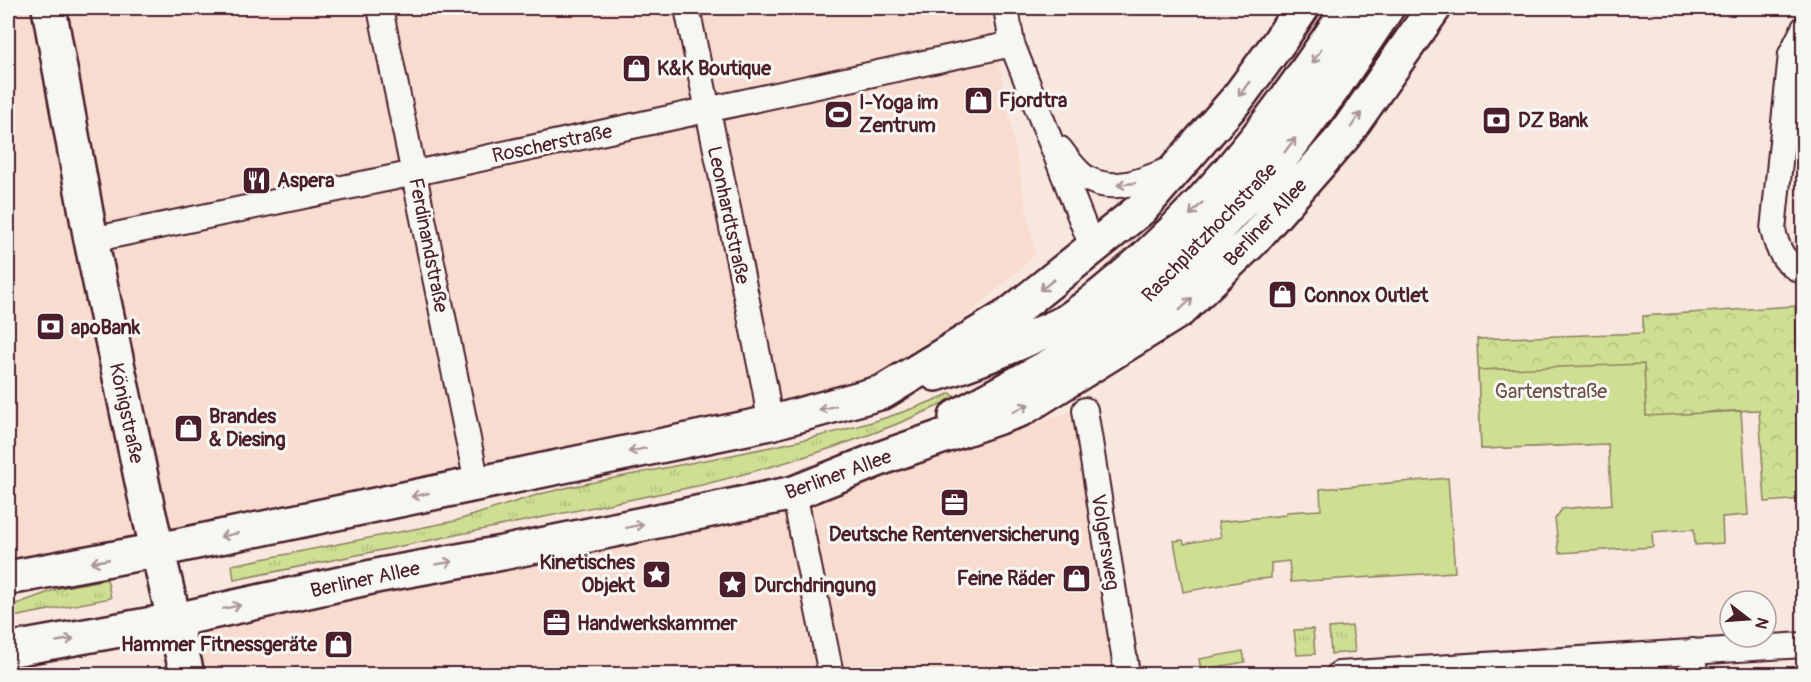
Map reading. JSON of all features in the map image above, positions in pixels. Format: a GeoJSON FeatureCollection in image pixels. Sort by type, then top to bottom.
{"type":"FeatureCollection","features":[{"type":"Feature","properties":{"kind":"main road","name":"Königstraße"},"geometry":{"type":"LineString","coordinates":[[49,8],[91,240],[187,675]]}},
{"type":"Feature","properties":{"kind":"main road"},"geometry":{"type":"LineString","coordinates":[[8,578],[158,550],[770,423],[883,392],[1009,315],[1141,209],[1237,99],[1302,8]]}},
{"type":"Feature","properties":{"kind":"main road","name":"Raschplatzhochstraße"},"geometry":{"type":"LineString","coordinates":[[887,456],[1005,388],[1075,334],[1119,282],[1210,195],[1248,151],[1288,98],[1349,8]]}},
{"type":"Feature","properties":{"kind":"main road","name":"Raschplatzhochstraße"},"geometry":{"type":"LineString","coordinates":[[883,392],[984,358],[1075,334],[1138,306],[1256,188],[1332,90],[1387,8]]}},
{"type":"Feature","properties":{"kind":"main road","name":"Berliner Allee"},"geometry":{"type":"LineString","coordinates":[[8,650],[175,620],[381,575],[794,493],[887,456],[1022,409],[1179,311],[1252,241],[1344,136],[1434,8]]}},
{"type":"Feature","properties":{"kind":"street","name":"Ferdinandstraße"},"geometry":{"type":"LineString","coordinates":[[381,8],[477,483]]}},
{"type":"Feature","properties":{"kind":"street","name":"Leonhardtstraße"},"geometry":{"type":"LineString","coordinates":[[687,8],[770,423]]}},
{"type":"Feature","properties":{"kind":"street"},"geometry":{"type":"LineString","coordinates":[[1006,8],[1012,44],[1093,249]]}},
{"type":"Feature","properties":{"kind":"street"},"geometry":{"type":"LineString","coordinates":[[1803,28],[1791,54],[1773,230],[1777,248],[1790,264],[1803,272]]}},
{"type":"Feature","properties":{"kind":"street","name":"Roscherstraße"},"geometry":{"type":"LineString","coordinates":[[91,240],[415,173],[1012,44]]}},
{"type":"Feature","properties":{"kind":"street"},"geometry":{"type":"LineString","coordinates":[[1048,134],[1078,171],[1089,179],[1102,183],[1115,185],[1138,182],[1181,165]]}},
{"type":"Feature","properties":{"kind":"street","name":"Volgersweg"},"geometry":{"type":"LineString","coordinates":[[1085,410],[1127,675]]}},
{"type":"Feature","properties":{"kind":"street"},"geometry":{"type":"LineString","coordinates":[[794,493],[831,675]]}},
{"type":"Feature","properties":{"kind":"street"},"geometry":{"type":"LineString","coordinates":[[1339,675],[1694,663],[1803,645]]}},
{"type":"Feature","properties":{"kind":"shaded area"},"geometry":{"type":"Polygon","coordinates":[[[8,8],[989,8],[1035,255],[883,392],[8,578],[8,8]]]}},
{"type":"Feature","properties":{"kind":"shaded area"},"geometry":{"type":"Polygon","coordinates":[[[1079,409],[1127,674],[187,674],[175,620],[794,493],[944,454],[1079,409]]]}},
{"type":"Feature","properties":{"kind":"green space","name":"Gartenstraße"},"geometry":{"type":"Polygon","coordinates":[[[1795,306],[1800,409],[1804,409],[1803,499],[1765,502],[1759,410],[1708,412],[1646,442],[1481,449],[1477,339],[1643,333],[1643,316],[1795,306]]]}},
{"type":"Feature","properties":{"kind":"green space"},"geometry":{"type":"Polygon","coordinates":[[[1644,364],[1646,416],[1741,411],[1748,515],[1722,517],[1723,543],[1695,545],[1694,529],[1652,532],[1653,547],[1559,553],[1555,519],[1562,509],[1612,504],[1608,444],[1481,449],[1478,370],[1644,364]]]}},
{"type":"Feature","properties":{"kind":"green space"},"geometry":{"type":"Polygon","coordinates":[[[951,393],[955,398],[894,425],[831,448],[735,477],[234,580],[232,565],[455,521],[570,487],[816,437],[898,414],[951,393]]]}},
{"type":"Feature","properties":{"kind":"green space"},"geometry":{"type":"Polygon","coordinates":[[[1448,478],[1455,572],[1291,582],[1289,561],[1271,563],[1271,578],[1183,592],[1174,541],[1183,540],[1184,544],[1221,537],[1218,522],[1286,515],[1286,512],[1321,510],[1320,489],[1448,478]]]}},
{"type":"Feature","properties":{"kind":"green space"},"geometry":{"type":"Polygon","coordinates":[[[107,579],[111,598],[8,618],[8,607],[60,588],[107,579]]]}},
{"type":"Feature","properties":{"kind":"green space"},"geometry":{"type":"Polygon","coordinates":[[[1352,626],[1355,652],[1331,654],[1329,628],[1352,626]]]}},
{"type":"Feature","properties":{"kind":"green space"},"geometry":{"type":"Polygon","coordinates":[[[1313,629],[1315,654],[1297,655],[1294,630],[1313,629]]]}},
{"type":"Feature","properties":{"kind":"green space"},"geometry":{"type":"Polygon","coordinates":[[[1243,651],[1245,662],[1201,670],[1199,659],[1243,651]]]}},
{"type":"Feature","properties":{"kind":"place","name":"K&K Boutique"},"geometry":{"type":"Point","coordinates":[636,68]}},
{"type":"Feature","properties":{"kind":"place","name":"Fjordtra"},"geometry":{"type":"Point","coordinates":[978,100]}},
{"type":"Feature","properties":{"kind":"place","name":"I-Yoga im Zentrum"},"geometry":{"type":"Point","coordinates":[838,114]}},
{"type":"Feature","properties":{"kind":"place","name":"DZ Bank"},"geometry":{"type":"Point","coordinates":[1497,120]}},
{"type":"Feature","properties":{"kind":"place","name":"Aspera"},"geometry":{"type":"Point","coordinates":[256,180]}},
{"type":"Feature","properties":{"kind":"place","name":"Connox Outlet"},"geometry":{"type":"Point","coordinates":[1283,295]}},
{"type":"Feature","properties":{"kind":"place","name":"apoBank"},"geometry":{"type":"Point","coordinates":[50,327]}},
{"type":"Feature","properties":{"kind":"place","name":"Brandes & Diesing"},"geometry":{"type":"Point","coordinates":[188,428]}},
{"type":"Feature","properties":{"kind":"place","name":"Deutsche Rentenversicherung"},"geometry":{"type":"Point","coordinates":[954,503]}},
{"type":"Feature","properties":{"kind":"place","name":"Kinetisches Objekt"},"geometry":{"type":"Point","coordinates":[656,574]}},
{"type":"Feature","properties":{"kind":"place","name":"Feine Räder"},"geometry":{"type":"Point","coordinates":[1076,578]}},
{"type":"Feature","properties":{"kind":"place","name":"Durchdringung"},"geometry":{"type":"Point","coordinates":[733,585]}},
{"type":"Feature","properties":{"kind":"place","name":"Handwerkskammer"},"geometry":{"type":"Point","coordinates":[556,623]}},
{"type":"Feature","properties":{"kind":"place","name":"Hammer Fitnessgeräte"},"geometry":{"type":"Point","coordinates":[338,644]}}]}
